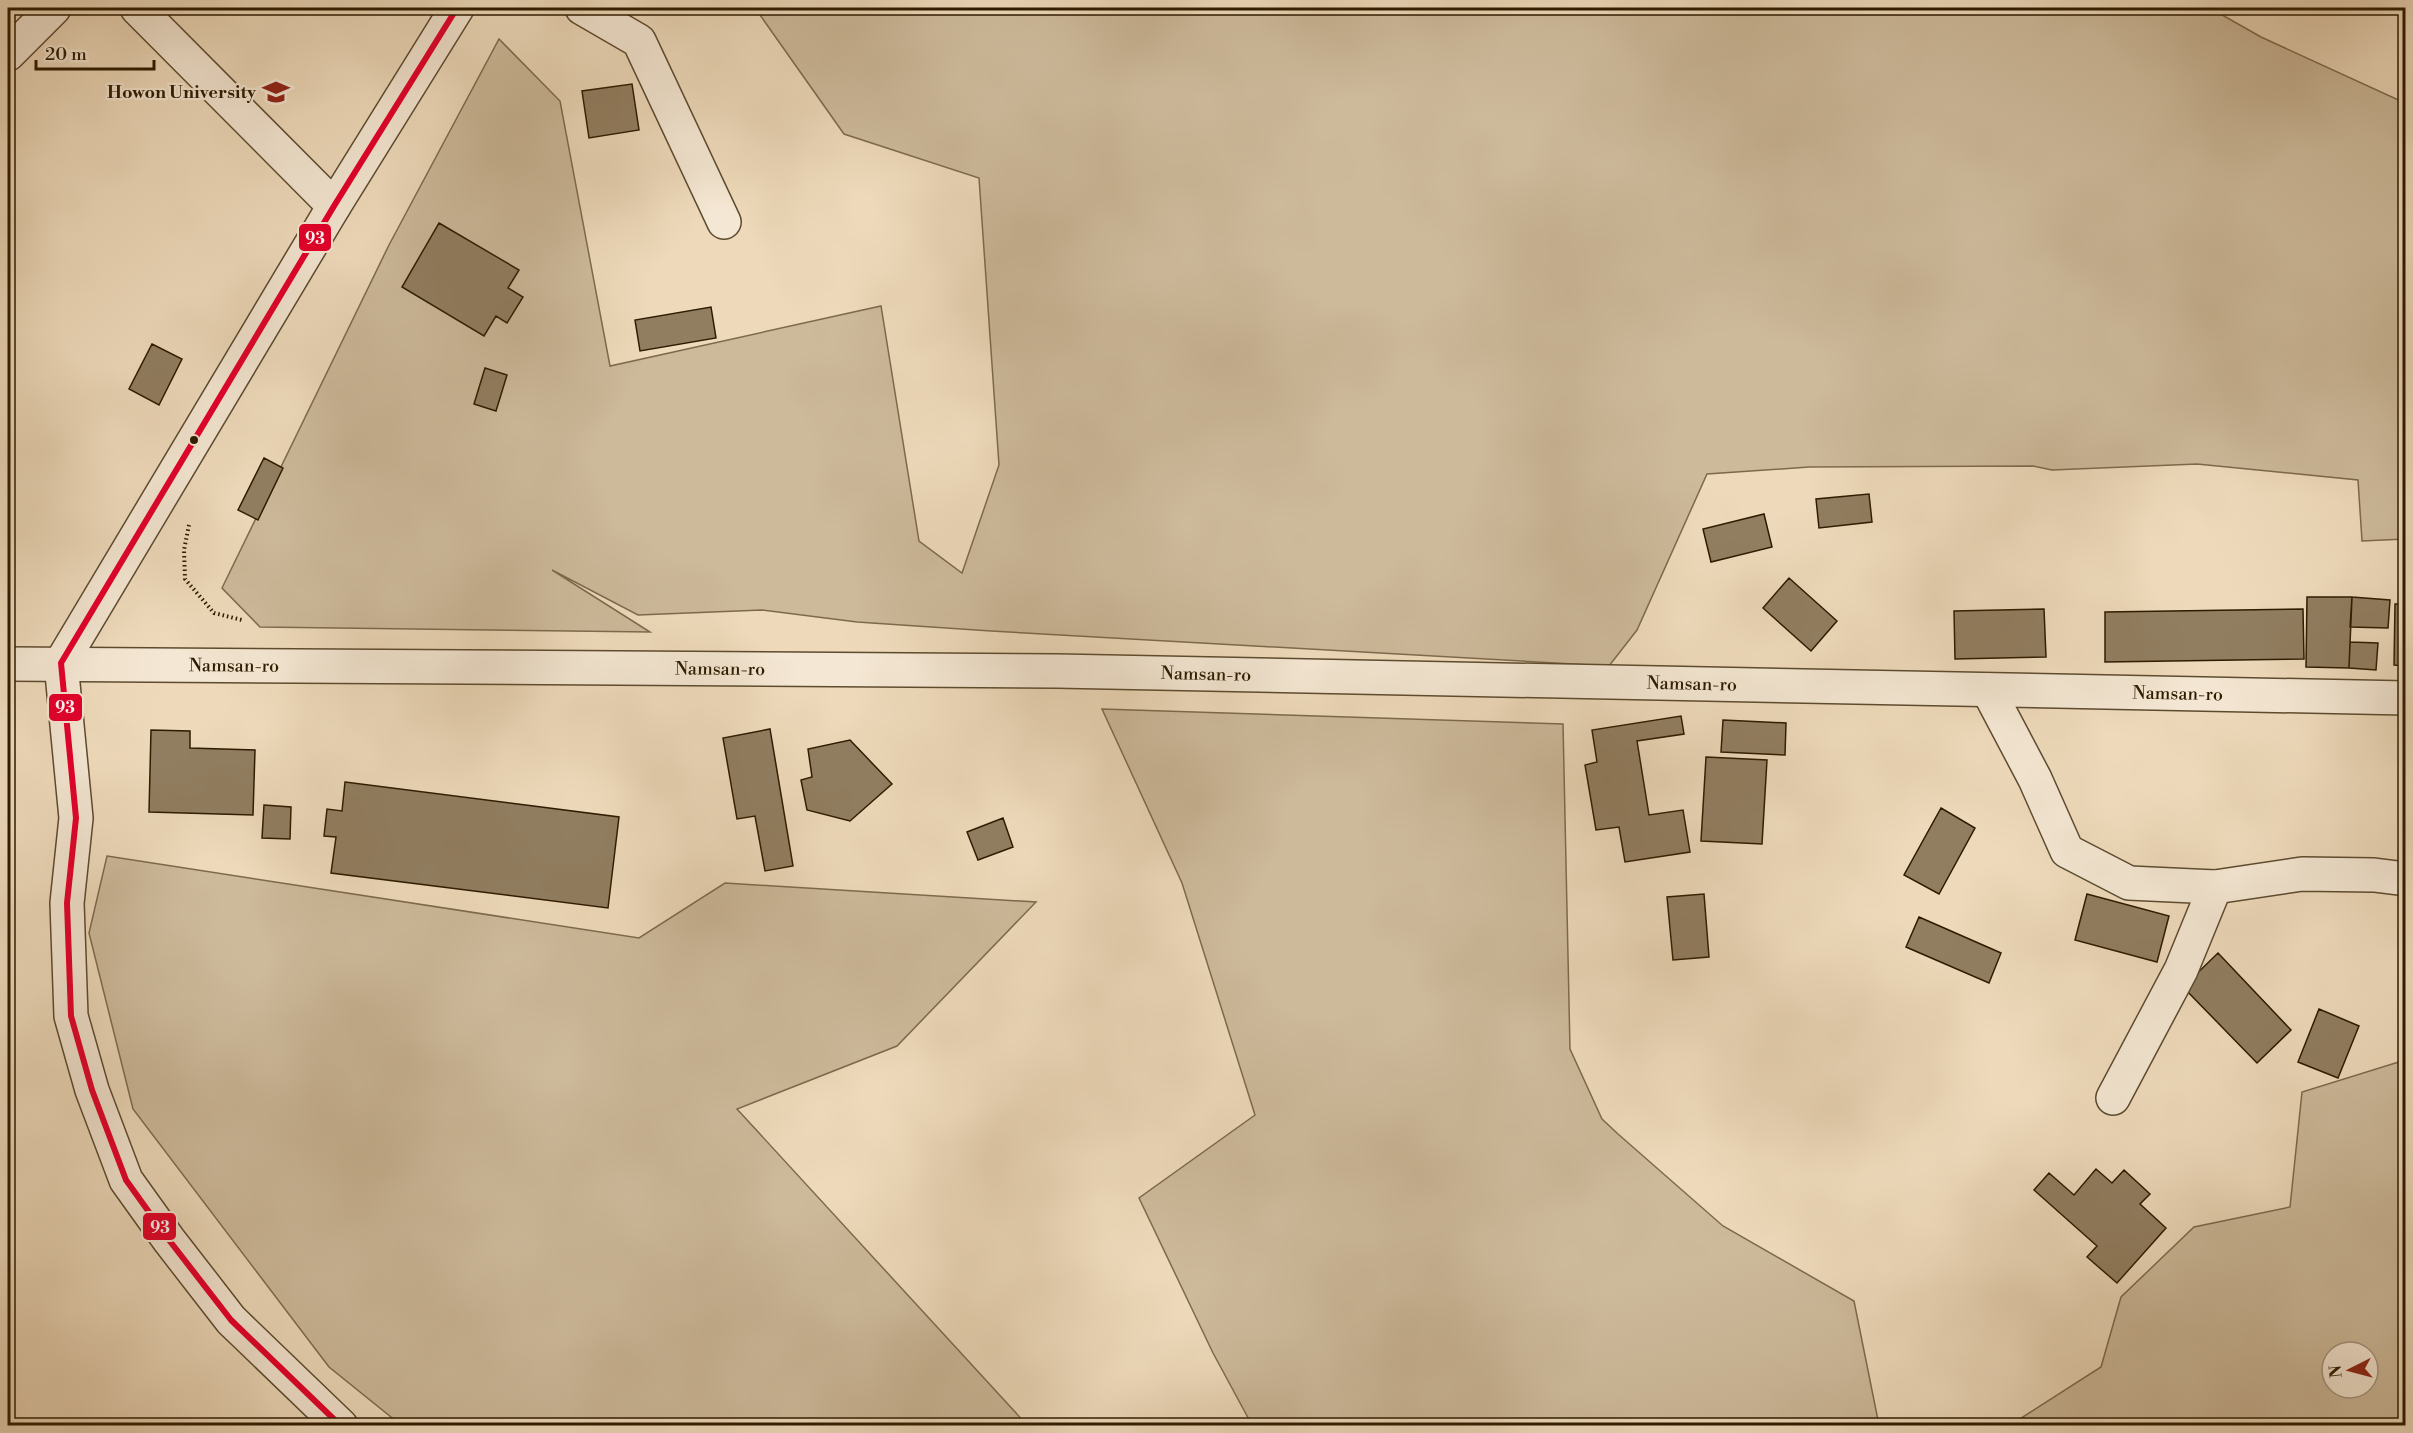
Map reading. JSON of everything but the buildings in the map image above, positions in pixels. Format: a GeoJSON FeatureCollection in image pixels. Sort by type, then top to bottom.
{"type":"FeatureCollection","features":[{"type":"Feature","properties":{"kind":"street"},"geometry":{"type":"LineString","coordinates":[[8,54],[54,8]]}},
{"type":"Feature","properties":{"kind":"street"},"geometry":{"type":"LineString","coordinates":[[137,8],[334,206]]}},
{"type":"Feature","properties":{"kind":"street"},"geometry":{"type":"LineString","coordinates":[[341,1425],[231,1320],[169,1240],[126,1180],[92,1090],[71,1016],[67,903],[76,818],[61,663],[334,206],[457,8]]}},
{"type":"Feature","properties":{"kind":"street"},"geometry":{"type":"LineString","coordinates":[[582,8],[639,41],[724,222]]}},
{"type":"Feature","properties":{"kind":"street","name":"Namsan-ro"},"geometry":{"type":"LineString","coordinates":[[8,664],[1069,672],[2406,698]]}},
{"type":"Feature","properties":{"kind":"street"},"geometry":{"type":"LineString","coordinates":[[1988,690],[2035,779],[2067,851],[2129,884],[2215,887],[2302,874],[2374,875],[2406,879]]}},
{"type":"Feature","properties":{"kind":"street"},"geometry":{"type":"LineString","coordinates":[[2113,1098],[2181,970],[2215,887]]}},
{"type":"Feature","properties":{"kind":"path"},"geometry":{"type":"LineString","coordinates":[[194,518],[188,527],[184,550],[185,579],[214,613],[242,620]]}},
{"type":"Feature","properties":{"kind":"shaded area"},"geometry":{"type":"Polygon","coordinates":[[[755,8],[2210,8],[2261,37],[2405,103],[2405,539],[2362,541],[2358,480],[2197,464],[2052,470],[2033,466],[1809,467],[1707,474],[1637,630],[1609,666],[991,631],[857,622],[762,610],[638,615],[552,570],[650,632],[260,627],[222,588],[389,245],[499,39],[560,101],[610,366],[881,306],[919,541],[962,573],[999,465],[979,178],[844,134],[755,8]]]}},
{"type":"Feature","properties":{"kind":"shaded area"},"geometry":{"type":"Polygon","coordinates":[[[1102,709],[1563,724],[1570,1049],[1602,1119],[1618,1134],[1723,1226],[1854,1301],[1879,1425],[1252,1425],[1213,1353],[1139,1198],[1255,1115],[1182,883],[1102,709]]]}},
{"type":"Feature","properties":{"kind":"shaded area"},"geometry":{"type":"Polygon","coordinates":[[[107,856],[639,938],[725,883],[1036,902],[897,1046],[737,1109],[1027,1425],[401,1425],[329,1367],[133,1109],[89,933],[107,856]]]}},
{"type":"Feature","properties":{"kind":"shaded area"},"geometry":{"type":"Polygon","coordinates":[[[2405,1060],[2405,1425],[2016,1425],[2018,1420],[2101,1367],[2121,1297],[2194,1227],[2290,1207],[2302,1092],[2405,1060]]]}},
{"type":"Feature","properties":{"kind":"transit line","name":"93"},"geometry":{"type":"LineString","coordinates":[[341,1426],[231,1320],[169,1240],[126,1180],[92,1090],[71,1016],[67,903],[76,818],[61,663],[334,206],[457,8]]}},
{"type":"Feature","properties":{"kind":"place","name":"Howon University"},"geometry":{"type":"Point","coordinates":[276,92]}}]}
